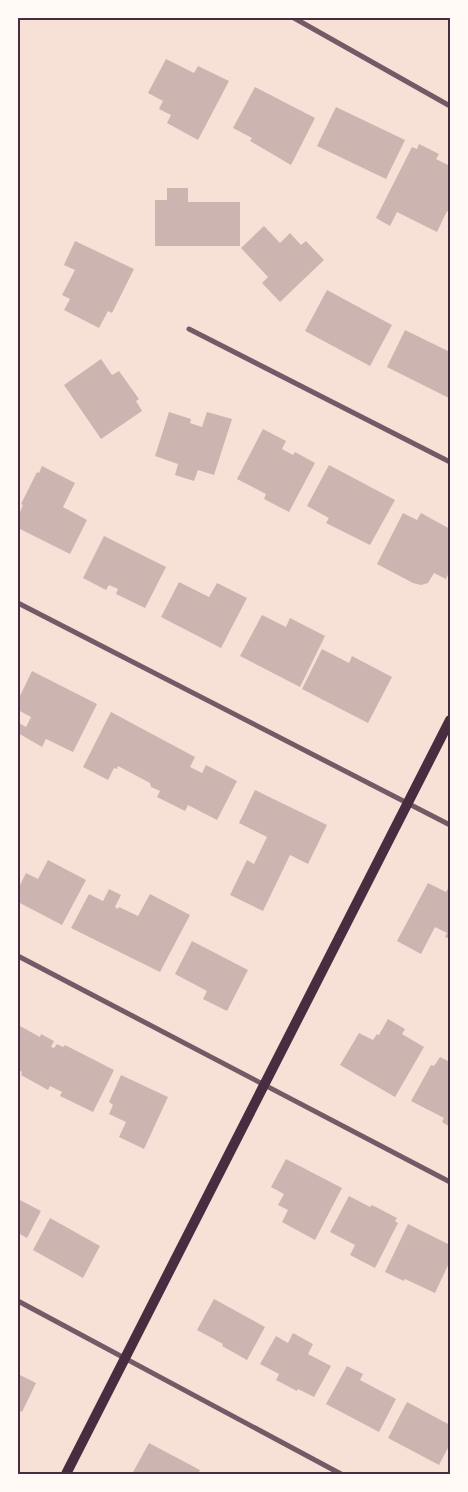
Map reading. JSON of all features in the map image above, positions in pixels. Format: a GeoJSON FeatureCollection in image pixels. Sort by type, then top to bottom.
{"type":"FeatureCollection","features":[{"type":"Feature","properties":{"kind":"main road"},"geometry":{"type":"LineString","coordinates":[[66,1474],[450,720]]}},
{"type":"Feature","properties":{"kind":"street"},"geometry":{"type":"LineString","coordinates":[[294,18],[450,106]]}},
{"type":"Feature","properties":{"kind":"street"},"geometry":{"type":"LineString","coordinates":[[189,329],[450,462]]}},
{"type":"Feature","properties":{"kind":"street"},"geometry":{"type":"LineString","coordinates":[[18,603],[450,825]]}},
{"type":"Feature","properties":{"kind":"street"},"geometry":{"type":"LineString","coordinates":[[18,956],[450,1182]]}},
{"type":"Feature","properties":{"kind":"street"},"geometry":{"type":"LineString","coordinates":[[18,1300],[342,1474]]}},
{"type":"Feature","properties":{"kind":"building"},"geometry":{"type":"Polygon","coordinates":[[[166,59],[194,73],[198,66],[229,81],[198,140],[167,123],[171,115],[159,109],[163,101],[148,93],[166,59]]]}},
{"type":"Feature","properties":{"kind":"building"},"geometry":{"type":"Polygon","coordinates":[[[255,87],[315,118],[291,165],[250,141],[252,138],[233,128],[255,87]]]}},
{"type":"Feature","properties":{"kind":"building"},"geometry":{"type":"Polygon","coordinates":[[[336,107],[405,140],[386,179],[317,146],[336,107]]]}},
{"type":"Feature","properties":{"kind":"building"},"geometry":{"type":"Polygon","coordinates":[[[419,144],[439,154],[436,159],[450,166],[450,213],[447,211],[437,232],[397,212],[390,226],[376,218],[412,147],[417,149],[419,144]]]}},
{"type":"Feature","properties":{"kind":"building"},"geometry":{"type":"Polygon","coordinates":[[[167,188],[188,188],[188,202],[240,202],[240,246],[155,246],[155,200],[167,200],[167,188]]]}},
{"type":"Feature","properties":{"kind":"building"},"geometry":{"type":"Polygon","coordinates":[[[264,226],[280,243],[290,233],[301,245],[306,241],[324,260],[280,302],[262,283],[268,277],[241,248],[264,226]]]}},
{"type":"Feature","properties":{"kind":"building"},"geometry":{"type":"Polygon","coordinates":[[[75,241],[134,269],[112,313],[108,311],[99,328],[64,310],[70,299],[62,295],[75,270],[64,265],[75,241]]]}},
{"type":"Feature","properties":{"kind":"building"},"geometry":{"type":"Polygon","coordinates":[[[327,290],[392,325],[370,366],[305,331],[327,290]]]}},
{"type":"Feature","properties":{"kind":"building"},"geometry":{"type":"Polygon","coordinates":[[[405,330],[450,352],[449,398],[387,367],[405,330]]]}},
{"type":"Feature","properties":{"kind":"building"},"geometry":{"type":"Polygon","coordinates":[[[101,359],[112,375],[119,371],[139,399],[136,401],[142,411],[101,439],[64,385],[101,359]]]}},
{"type":"Feature","properties":{"kind":"building"},"geometry":{"type":"Polygon","coordinates":[[[169,412],[191,419],[190,423],[202,427],[207,412],[232,419],[214,475],[198,470],[194,481],[175,475],[178,464],[155,456],[169,412]]]}},
{"type":"Feature","properties":{"kind":"building"},"geometry":{"type":"Polygon","coordinates":[[[263,429],[286,441],[282,449],[293,455],[295,452],[315,463],[289,512],[264,499],[266,494],[237,479],[263,429]]]}},
{"type":"Feature","properties":{"kind":"building"},"geometry":{"type":"Polygon","coordinates":[[[329,465],[395,500],[370,545],[326,523],[329,518],[307,506],[329,465]]]}},
{"type":"Feature","properties":{"kind":"building"},"geometry":{"type":"Polygon","coordinates":[[[42,466],[75,483],[63,507],[87,520],[70,554],[18,528],[18,517],[23,505],[21,504],[42,466]]]}},
{"type":"Feature","properties":{"kind":"building"},"geometry":{"type":"Polygon","coordinates":[[[403,513],[417,520],[421,513],[450,529],[450,570],[446,579],[434,573],[428,583],[421,585],[413,583],[377,564],[403,513]]]}},
{"type":"Feature","properties":{"kind":"building"},"geometry":{"type":"Polygon","coordinates":[[[104,536],[166,567],[145,608],[116,594],[118,589],[109,585],[106,590],[83,578],[104,536]]]}},
{"type":"Feature","properties":{"kind":"building"},"geometry":{"type":"Polygon","coordinates":[[[179,582],[209,597],[217,583],[247,598],[221,648],[161,617],[179,582]]]}},
{"type":"Feature","properties":{"kind":"building"},"geometry":{"type":"Polygon","coordinates":[[[262,615],[286,627],[290,618],[325,636],[300,687],[240,656],[262,615]]]}},
{"type":"Feature","properties":{"kind":"building"},"geometry":{"type":"Polygon","coordinates":[[[322,649],[349,663],[352,656],[392,677],[368,723],[302,689],[322,649]]]}},
{"type":"Feature","properties":{"kind":"building"},"geometry":{"type":"Polygon","coordinates":[[[32,671],[97,704],[73,752],[46,739],[42,747],[18,733],[19,723],[26,727],[31,717],[18,710],[18,700],[32,671]]]}},
{"type":"Feature","properties":{"kind":"building"},"geometry":{"type":"Polygon","coordinates":[[[111,712],[195,757],[190,767],[202,773],[206,765],[237,781],[217,820],[188,805],[185,811],[157,797],[160,791],[151,787],[150,783],[118,766],[117,769],[114,768],[108,780],[83,767],[111,712]]]}},
{"type":"Feature","properties":{"kind":"building"},"geometry":{"type":"Polygon","coordinates":[[[255,790],[327,825],[308,864],[290,855],[263,911],[230,895],[247,860],[254,864],[267,837],[239,823],[255,790]]]}},
{"type":"Feature","properties":{"kind":"building"},"geometry":{"type":"Polygon","coordinates":[[[48,860],[86,880],[62,925],[18,902],[18,889],[26,873],[38,879],[48,860]]]}},
{"type":"Feature","properties":{"kind":"building"},"geometry":{"type":"Polygon","coordinates":[[[428,883],[446,892],[450,888],[450,939],[445,937],[447,933],[435,927],[421,954],[397,941],[428,883]]]}},
{"type":"Feature","properties":{"kind":"building"},"geometry":{"type":"Polygon","coordinates":[[[109,889],[121,895],[115,907],[138,916],[150,894],[190,915],[160,972],[71,928],[89,894],[103,901],[109,889]]]}},
{"type":"Feature","properties":{"kind":"building"},"geometry":{"type":"Polygon","coordinates":[[[192,941],[248,970],[227,1011],[203,999],[207,991],[175,974],[192,941]]]}},
{"type":"Feature","properties":{"kind":"building"},"geometry":{"type":"Polygon","coordinates":[[[388,1019],[405,1029],[402,1034],[424,1047],[395,1097],[340,1065],[359,1033],[373,1040],[377,1034],[379,1035],[388,1019]]]}},
{"type":"Feature","properties":{"kind":"building"},"geometry":{"type":"Polygon","coordinates":[[[20,1026],[40,1037],[41,1034],[54,1041],[51,1047],[54,1048],[57,1044],[63,1047],[65,1045],[114,1070],[93,1112],[60,1096],[62,1092],[50,1086],[48,1090],[21,1075],[22,1072],[18,1070],[18,1031],[20,1026]]]}},
{"type":"Feature","properties":{"kind":"building"},"geometry":{"type":"Polygon","coordinates":[[[440,1057],[450,1062],[450,1127],[442,1122],[444,1118],[411,1101],[431,1065],[434,1066],[440,1057]]]}},
{"type":"Feature","properties":{"kind":"building"},"geometry":{"type":"Polygon","coordinates":[[[121,1075],[168,1097],[144,1149],[119,1137],[126,1122],[109,1114],[113,1105],[109,1102],[121,1075]]]}},
{"type":"Feature","properties":{"kind":"building"},"geometry":{"type":"Polygon","coordinates":[[[286,1159],[342,1188],[315,1240],[282,1222],[288,1210],[278,1205],[284,1194],[271,1187],[286,1159]]]}},
{"type":"Feature","properties":{"kind":"building"},"geometry":{"type":"Polygon","coordinates":[[[349,1196],[397,1218],[395,1221],[398,1223],[375,1268],[350,1255],[355,1245],[330,1232],[349,1196]]]}},
{"type":"Feature","properties":{"kind":"building"},"geometry":{"type":"Polygon","coordinates":[[[18,1199],[41,1211],[27,1238],[18,1233],[18,1199]]]}},
{"type":"Feature","properties":{"kind":"building"},"geometry":{"type":"Polygon","coordinates":[[[50,1218],[100,1246],[83,1278],[33,1250],[50,1218]]]}},
{"type":"Feature","properties":{"kind":"building"},"geometry":{"type":"Polygon","coordinates":[[[408,1224],[450,1245],[450,1261],[435,1293],[385,1272],[408,1224]]]}},
{"type":"Feature","properties":{"kind":"building"},"geometry":{"type":"Polygon","coordinates":[[[214,1299],[265,1327],[247,1360],[197,1330],[214,1299]]]}},
{"type":"Feature","properties":{"kind":"building"},"geometry":{"type":"Polygon","coordinates":[[[293,1333],[313,1344],[308,1354],[331,1366],[314,1397],[276,1380],[279,1374],[260,1364],[276,1336],[288,1343],[293,1333]]]}},
{"type":"Feature","properties":{"kind":"building"},"geometry":{"type":"Polygon","coordinates":[[[347,1366],[363,1374],[360,1380],[396,1399],[379,1432],[326,1404],[347,1366]]]}},
{"type":"Feature","properties":{"kind":"building"},"geometry":{"type":"Polygon","coordinates":[[[18,1374],[36,1383],[22,1412],[18,1410],[18,1374]]]}},
{"type":"Feature","properties":{"kind":"building"},"geometry":{"type":"Polygon","coordinates":[[[407,1402],[450,1425],[450,1444],[439,1465],[388,1438],[407,1402]]]}},
{"type":"Feature","properties":{"kind":"building"},"geometry":{"type":"Polygon","coordinates":[[[149,1443],[200,1470],[198,1474],[132,1474],[149,1443]]]}}]}
